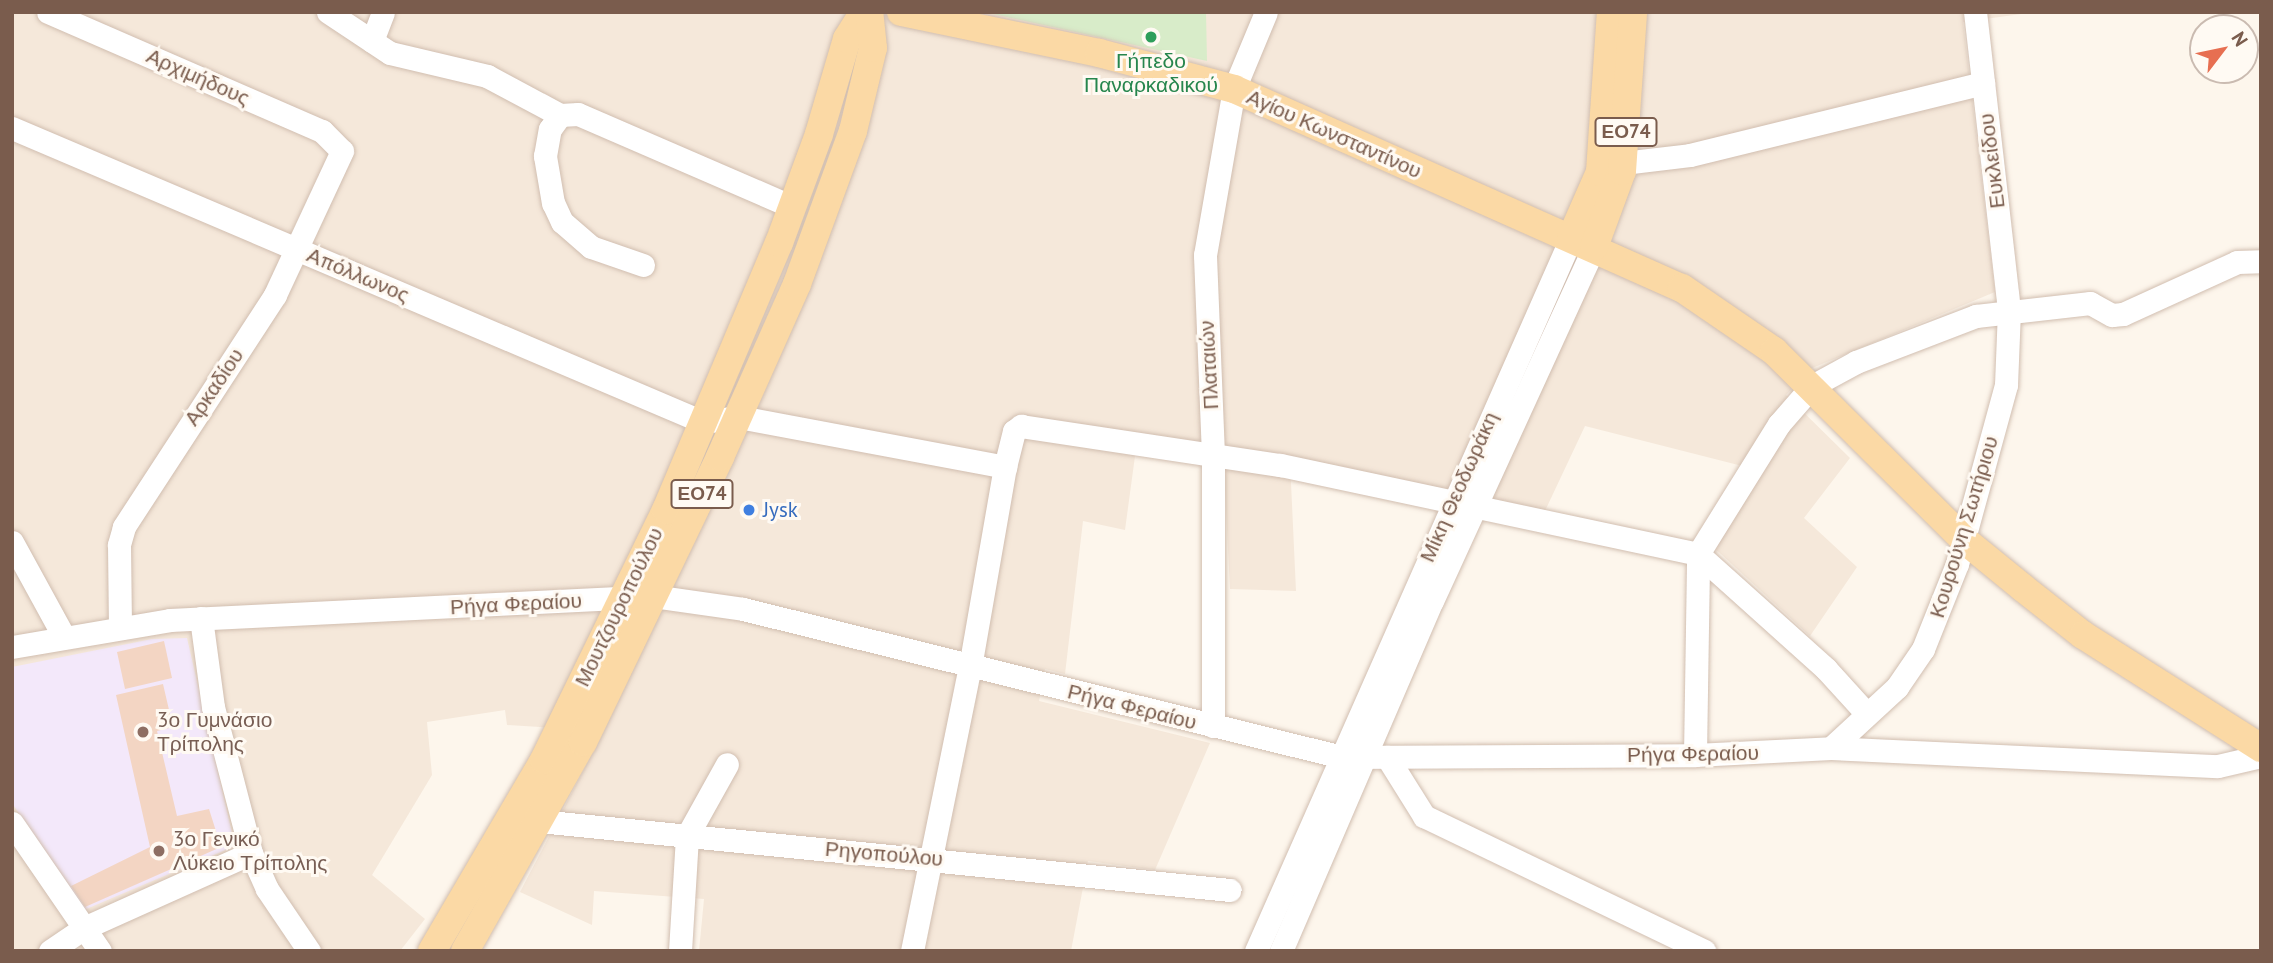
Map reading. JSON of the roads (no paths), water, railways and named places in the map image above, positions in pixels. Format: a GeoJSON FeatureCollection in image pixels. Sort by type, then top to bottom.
{"type":"FeatureCollection","features":[{"type":"Feature","properties":{"kind":"main road","name":"Μουτζουροπούλου"},"geometry":{"type":"LineString","coordinates":[[432,951],[544,760],[624,599],[703,422],[793,207],[847,39],[864,12]]}},
{"type":"Feature","properties":{"kind":"main road","name":"Μουτζουροπούλου"},"geometry":{"type":"LineString","coordinates":[[465,951],[539,821],[653,596],[738,417],[819,230],[853,131],[873,48],[869,12]]}},
{"type":"Feature","properties":{"kind":"main road","name":"Αγίου Κωνσταντίνου"},"geometry":{"type":"LineString","coordinates":[[901,12],[1099,52],[1234,89],[1682,289],[1740,325],[1812,386],[1963,538],[2083,635],[2261,748]]}},
{"type":"Feature","properties":{"kind":"main road","name":"Μίκη Θεοδωράκη"},"geometry":{"type":"LineString","coordinates":[[1583,243],[1600,172],[1611,12]]}},
{"type":"Feature","properties":{"kind":"main road","name":"Μίκη Θεοδωράκη"},"geometry":{"type":"LineString","coordinates":[[1583,243],[1623,163],[1633,12]]}},
{"type":"Feature","properties":{"kind":"street","name":"Αρχιμήδους"},"geometry":{"type":"LineString","coordinates":[[48,12],[322,131],[342,151]]}},
{"type":"Feature","properties":{"kind":"street"},"geometry":{"type":"LineString","coordinates":[[328,12],[390,53],[486,76],[560,115],[578,114],[793,207]]}},
{"type":"Feature","properties":{"kind":"street"},"geometry":{"type":"LineString","coordinates":[[372,41],[383,12]]}},
{"type":"Feature","properties":{"kind":"street","name":"Πλαταιών"},"geometry":{"type":"LineString","coordinates":[[1213,726],[1213,454],[1206,255],[1234,89],[1266,12]]}},
{"type":"Feature","properties":{"kind":"street","name":"Ευκλείδου"},"geometry":{"type":"LineString","coordinates":[[1975,12],[2009,310]]}},
{"type":"Feature","properties":{"kind":"street"},"geometry":{"type":"LineString","coordinates":[[1623,163],[1690,155],[1983,83]]}},
{"type":"Feature","properties":{"kind":"street"},"geometry":{"type":"LineString","coordinates":[[560,115],[550,129],[545,156],[553,203],[562,222],[591,247],[643,265]]}},
{"type":"Feature","properties":{"kind":"street","name":"Απόλλωνος"},"geometry":{"type":"LineString","coordinates":[[12,128],[703,422]]}},
{"type":"Feature","properties":{"kind":"street","name":"Αρκαδίου"},"geometry":{"type":"LineString","coordinates":[[120,628],[119,545],[124,527],[299,251],[342,151]]}},
{"type":"Feature","properties":{"kind":"street","name":"Μίκη Θεοδωράκη"},"geometry":{"type":"LineString","coordinates":[[1256,951],[1452,500],[1583,243]]}},
{"type":"Feature","properties":{"kind":"street","name":"Μίκη Θεοδωράκη"},"geometry":{"type":"LineString","coordinates":[[1282,951],[1377,757],[1475,506],[1583,243]]}},
{"type":"Feature","properties":{"kind":"street"},"geometry":{"type":"LineString","coordinates":[[1695,755],[1698,554],[1779,424],[1812,386],[1929,331],[2009,310],[2090,303],[2112,315],[2123,314],[2237,262],[2261,261]]}},
{"type":"Feature","properties":{"kind":"street","name":"Κουρούνη Σωτήριου"},"geometry":{"type":"LineString","coordinates":[[1831,748],[1898,687],[1923,649],[1963,538],[2006,385],[2009,310]]}},
{"type":"Feature","properties":{"kind":"street"},"geometry":{"type":"LineString","coordinates":[[703,422],[738,417],[1005,467]]}},
{"type":"Feature","properties":{"kind":"street"},"geometry":{"type":"LineString","coordinates":[[912,951],[928,858],[970,667],[1005,467],[1014,431],[1021,426],[1213,454],[1452,500],[1698,554],[1826,669],[1867,714]]}},
{"type":"Feature","properties":{"kind":"street"},"geometry":{"type":"LineString","coordinates":[[12,542],[63,635]]}},
{"type":"Feature","properties":{"kind":"street","name":"Ρήγα Φεραίου"},"geometry":{"type":"LineString","coordinates":[[12,647],[63,635],[201,618],[653,596],[723,604],[1342,757],[1695,755],[1831,748],[2161,766],[2218,766],[2261,756]]}},
{"type":"Feature","properties":{"kind":"street"},"geometry":{"type":"LineString","coordinates":[[201,618],[213,707],[251,853],[267,889],[309,951]]}},
{"type":"Feature","properties":{"kind":"street"},"geometry":{"type":"LineString","coordinates":[[1377,757],[1424,816],[1704,951]]}},
{"type":"Feature","properties":{"kind":"street"},"geometry":{"type":"LineString","coordinates":[[680,951],[687,836],[727,764]]}},
{"type":"Feature","properties":{"kind":"street","name":"Ρηγοπούλου"},"geometry":{"type":"LineString","coordinates":[[539,821],[1230,890]]}},
{"type":"Feature","properties":{"kind":"street"},"geometry":{"type":"LineString","coordinates":[[12,823],[100,951]]}},
{"type":"Feature","properties":{"kind":"street"},"geometry":{"type":"LineString","coordinates":[[51,951],[84,928],[251,853]]}},
{"type":"Feature","properties":{"kind":"place","name":"Γήπεδο Παναρκαδικού"},"geometry":{"type":"Point","coordinates":[1151,37]}},
{"type":"Feature","properties":{"kind":"place","name":"Jysk"},"geometry":{"type":"Point","coordinates":[749,510]}},
{"type":"Feature","properties":{"kind":"place","name":"3ο Γυμνάσιο Τρίπολης"},"geometry":{"type":"Point","coordinates":[143,732]}},
{"type":"Feature","properties":{"kind":"place","name":"3ο Γενικό Λύκειο Τρίπολης"},"geometry":{"type":"Point","coordinates":[159,851]}}]}
